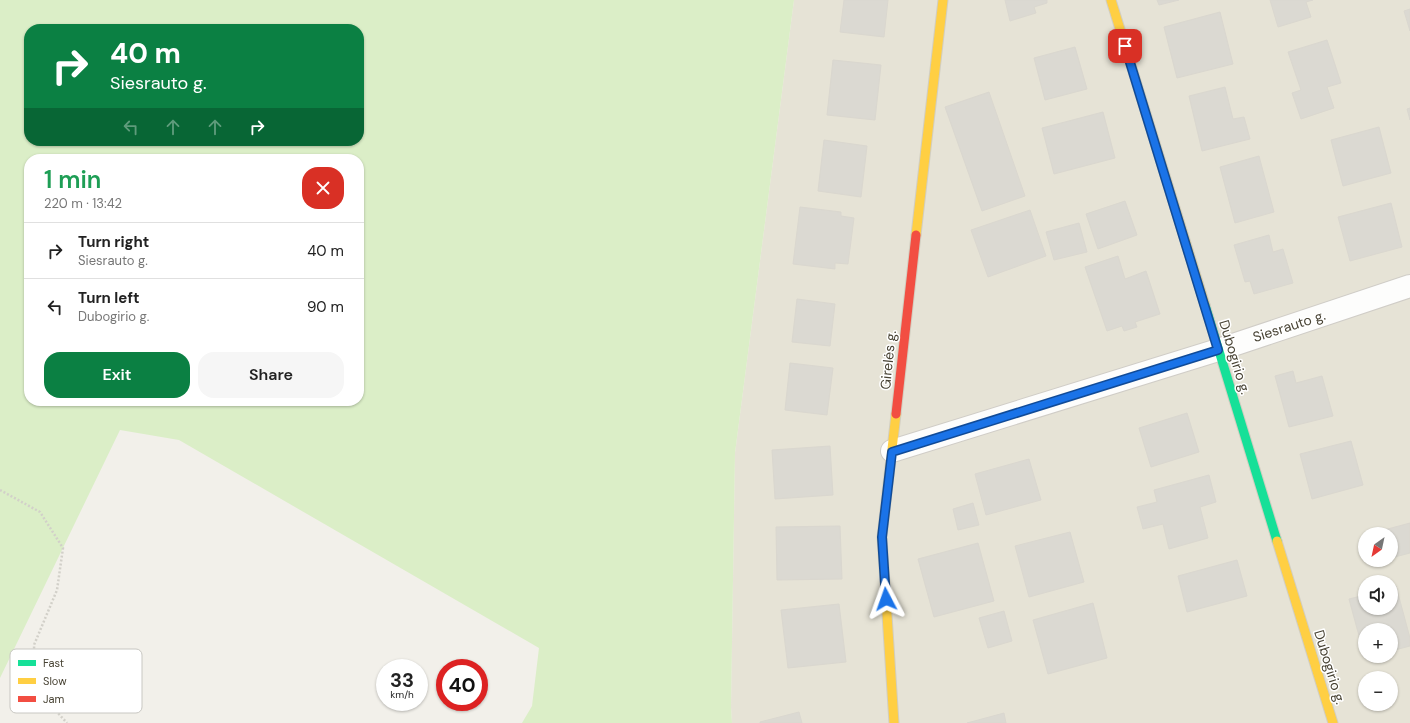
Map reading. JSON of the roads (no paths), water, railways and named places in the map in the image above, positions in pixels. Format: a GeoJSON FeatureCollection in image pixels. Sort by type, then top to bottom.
{"type":"FeatureCollection","features":[{"type":"Feature","properties":{"kind":"street","name":"Girelės g."},"geometry":{"type":"LineString","coordinates":[[894,723],[882,537],[943,0]]}},
{"type":"Feature","properties":{"kind":"street","name":"Dubogirio g."},"geometry":{"type":"LineString","coordinates":[[1111,0],[1333,723]]}},
{"type":"Feature","properties":{"kind":"street","name":"Siesrauto g."},"geometry":{"type":"LineString","coordinates":[[892,452],[1218,350],[1410,286]]}}]}
